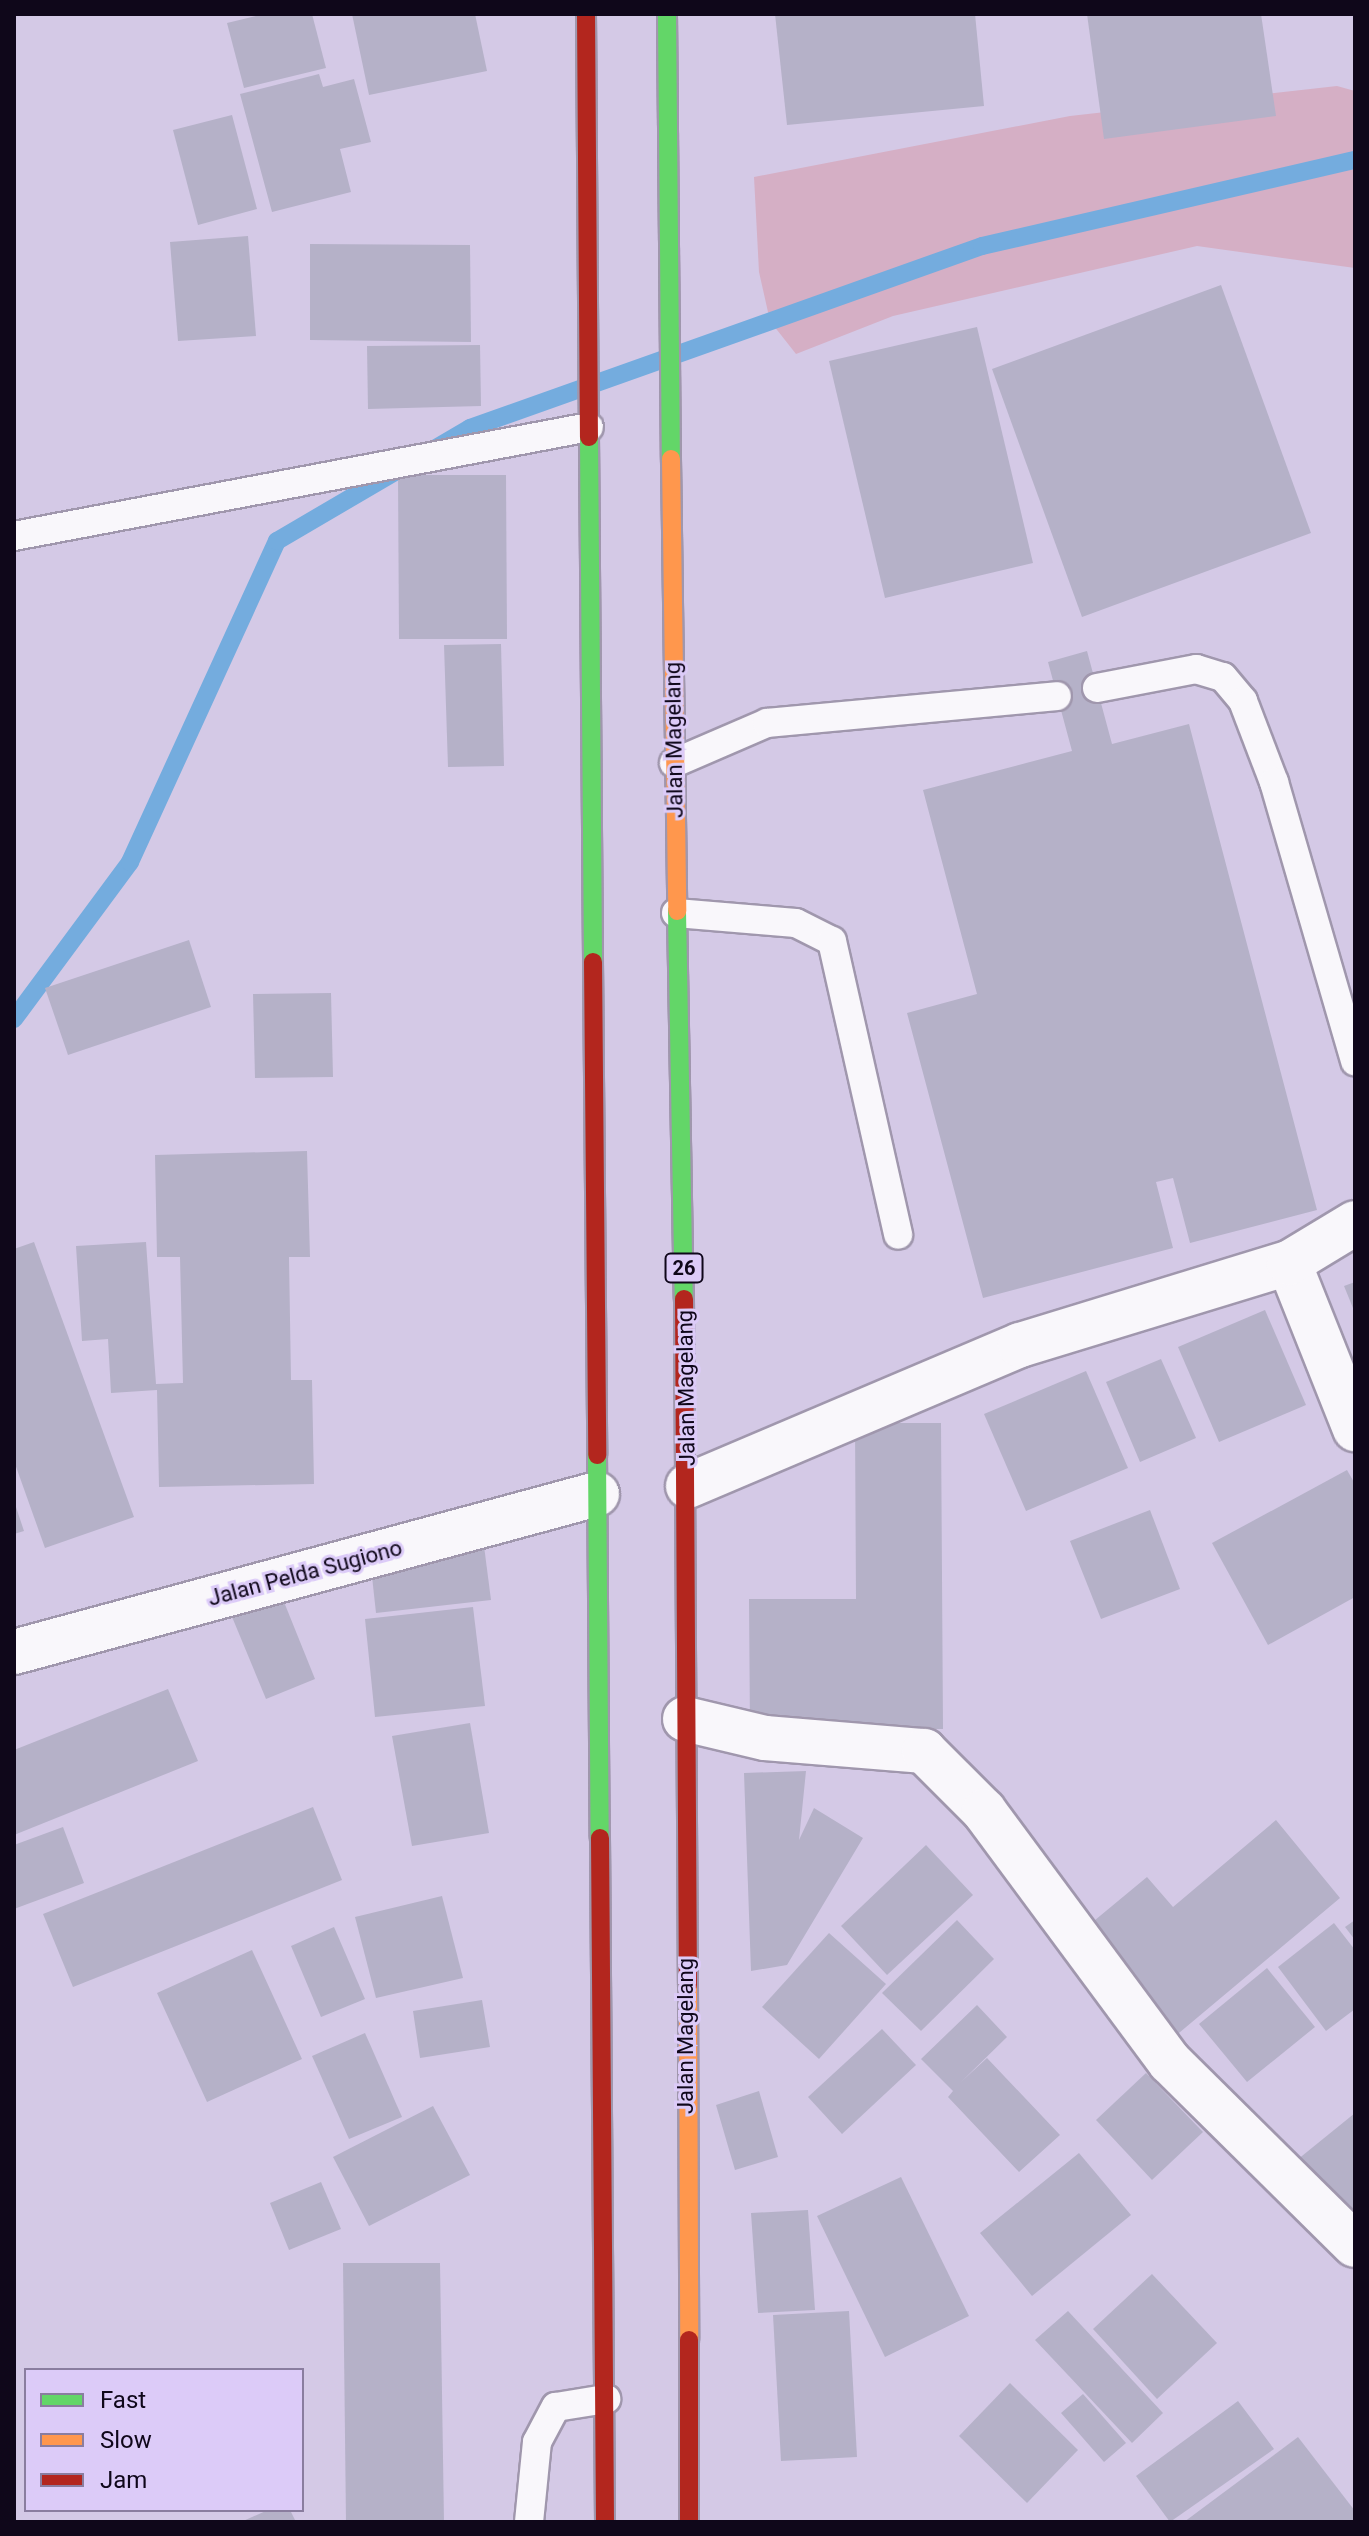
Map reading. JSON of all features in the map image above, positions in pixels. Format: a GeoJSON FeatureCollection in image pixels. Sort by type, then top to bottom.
{"type":"FeatureCollection","features":[{"type":"Feature","properties":{"kind":"highway"},"geometry":{"type":"LineString","coordinates":[[586,14],[605,2522]]}},
{"type":"Feature","properties":{"kind":"highway","name":"Jalan Magelang"},"geometry":{"type":"LineString","coordinates":[[667,14],[676,913],[688,1486],[685,1719],[689,2522]]}},
{"type":"Feature","properties":{"kind":"street"},"geometry":{"type":"LineString","coordinates":[[688,1486],[1020,1345],[1289,1263],[1355,1223]]}},
{"type":"Feature","properties":{"kind":"street"},"geometry":{"type":"LineString","coordinates":[[1289,1263],[1355,1429]]}},
{"type":"Feature","properties":{"kind":"street","name":"Jalan Pelda Sugiono"},"geometry":{"type":"LineString","coordinates":[[14,1652],[597,1494]]}},
{"type":"Feature","properties":{"kind":"street"},"geometry":{"type":"LineString","coordinates":[[685,1719],[765,1738],[924,1751],[950,1772],[1170,2062],[1355,2245]]}},
{"type":"Feature","properties":{"kind":"lane"},"geometry":{"type":"LineString","coordinates":[[14,536],[589,427]]}},
{"type":"Feature","properties":{"kind":"lane"},"geometry":{"type":"LineString","coordinates":[[1097,688],[1196,669],[1223,677],[1243,701],[1274,782],[1355,1061]]}},
{"type":"Feature","properties":{"kind":"lane"},"geometry":{"type":"LineString","coordinates":[[674,763],[767,723],[1057,696]]}},
{"type":"Feature","properties":{"kind":"lane"},"geometry":{"type":"LineString","coordinates":[[676,913],[796,923],[832,941],[898,1235]]}},
{"type":"Feature","properties":{"kind":"lane"},"geometry":{"type":"LineString","coordinates":[[529,2522],[537,2442],[556,2407],[606,2399]]}},
{"type":"Feature","properties":{"kind":"shaded area"},"geometry":{"type":"Polygon","coordinates":[[[1337,86],[1355,91],[1355,268],[1197,246],[893,316],[796,354],[770,321],[759,272],[754,177],[1070,116],[1337,86]]]}},
{"type":"Feature","properties":{"kind":"building"},"geometry":{"type":"Polygon","coordinates":[[[264,14],[312,14],[326,68],[244,88],[227,23],[264,14]]]}},
{"type":"Feature","properties":{"kind":"building"},"geometry":{"type":"Polygon","coordinates":[[[352,14],[475,14],[487,71],[369,95],[352,14]]]}},
{"type":"Feature","properties":{"kind":"building"},"geometry":{"type":"Polygon","coordinates":[[[775,14],[975,14],[984,106],[787,125],[775,14]]]}},
{"type":"Feature","properties":{"kind":"building"},"geometry":{"type":"Polygon","coordinates":[[[1087,14],[1261,14],[1276,116],[1104,139],[1087,14]]]}},
{"type":"Feature","properties":{"kind":"building"},"geometry":{"type":"Polygon","coordinates":[[[319,74],[323,87],[354,79],[371,142],[340,149],[351,192],[272,212],[240,94],[319,74]]]}},
{"type":"Feature","properties":{"kind":"building"},"geometry":{"type":"Polygon","coordinates":[[[232,115],[257,209],[198,225],[173,130],[232,115]]]}},
{"type":"Feature","properties":{"kind":"building"},"geometry":{"type":"Polygon","coordinates":[[[248,236],[256,336],[178,341],[170,242],[248,236]]]}},
{"type":"Feature","properties":{"kind":"building"},"geometry":{"type":"Polygon","coordinates":[[[310,244],[470,245],[471,342],[310,340],[310,244]]]}},
{"type":"Feature","properties":{"kind":"building"},"geometry":{"type":"Polygon","coordinates":[[[1221,285],[1311,533],[1082,617],[992,369],[1221,285]]]}},
{"type":"Feature","properties":{"kind":"building"},"geometry":{"type":"Polygon","coordinates":[[[977,327],[1033,563],[885,598],[829,361],[977,327]]]}},
{"type":"Feature","properties":{"kind":"building"},"geometry":{"type":"Polygon","coordinates":[[[480,345],[481,406],[368,409],[367,346],[480,345]]]}},
{"type":"Feature","properties":{"kind":"building"},"geometry":{"type":"Polygon","coordinates":[[[398,475],[506,475],[507,639],[399,639],[398,475]]]}},
{"type":"Feature","properties":{"kind":"building"},"geometry":{"type":"Polygon","coordinates":[[[501,644],[504,766],[448,767],[444,645],[501,644]]]}},
{"type":"Feature","properties":{"kind":"building"},"geometry":{"type":"Polygon","coordinates":[[[1087,651],[1112,744],[1189,724],[1317,1210],[1190,1243],[1173,1178],[1156,1182],[1173,1248],[983,1298],[907,1013],[977,994],[923,790],[1072,751],[1048,662],[1087,651]]]}},
{"type":"Feature","properties":{"kind":"building"},"geometry":{"type":"Polygon","coordinates":[[[189,940],[211,1007],[68,1055],[45,988],[189,940]]]}},
{"type":"Feature","properties":{"kind":"building"},"geometry":{"type":"Polygon","coordinates":[[[331,993],[333,1077],[255,1078],[253,994],[331,993]]]}},
{"type":"Feature","properties":{"kind":"building"},"geometry":{"type":"Polygon","coordinates":[[[307,1151],[310,1257],[289,1257],[291,1380],[312,1380],[314,1484],[159,1487],[157,1390],[111,1393],[108,1339],[82,1341],[76,1246],[146,1242],[156,1384],[183,1383],[180,1257],[157,1257],[155,1155],[307,1151]]]}},
{"type":"Feature","properties":{"kind":"building"},"geometry":{"type":"Polygon","coordinates":[[[34,1242],[134,1517],[45,1548],[14,1461],[14,1249],[34,1242]]]}},
{"type":"Feature","properties":{"kind":"building"},"geometry":{"type":"Polygon","coordinates":[[[1355,1282],[1355,1313],[1344,1286],[1355,1282]]]}},
{"type":"Feature","properties":{"kind":"building"},"geometry":{"type":"Polygon","coordinates":[[[1265,1310],[1306,1405],[1219,1442],[1178,1347],[1265,1310]]]}},
{"type":"Feature","properties":{"kind":"building"},"geometry":{"type":"Polygon","coordinates":[[[1161,1359],[1196,1438],[1140,1462],[1106,1382],[1161,1359]]]}},
{"type":"Feature","properties":{"kind":"building"},"geometry":{"type":"Polygon","coordinates":[[[1086,1371],[1128,1468],[1026,1511],[984,1414],[1086,1371]]]}},
{"type":"Feature","properties":{"kind":"building"},"geometry":{"type":"Polygon","coordinates":[[[855,1423],[941,1423],[943,1729],[750,1730],[749,1599],[856,1599],[855,1423]]]}},
{"type":"Feature","properties":{"kind":"building"},"geometry":{"type":"Polygon","coordinates":[[[1347,1470],[1355,1484],[1355,1597],[1268,1645],[1212,1543],[1347,1470]]]}},
{"type":"Feature","properties":{"kind":"building"},"geometry":{"type":"Polygon","coordinates":[[[14,1501],[24,1531],[14,1534],[14,1501]]]}},
{"type":"Feature","properties":{"kind":"building"},"geometry":{"type":"Polygon","coordinates":[[[1150,1510],[1180,1589],[1101,1619],[1070,1541],[1150,1510]]]}},
{"type":"Feature","properties":{"kind":"building"},"geometry":{"type":"Polygon","coordinates":[[[484,1546],[491,1600],[376,1613],[370,1558],[484,1546]]]}},
{"type":"Feature","properties":{"kind":"building"},"geometry":{"type":"Polygon","coordinates":[[[280,1592],[315,1679],[266,1699],[230,1612],[280,1592]]]}},
{"type":"Feature","properties":{"kind":"building"},"geometry":{"type":"Polygon","coordinates":[[[473,1607],[485,1706],[375,1717],[365,1619],[473,1607]]]}},
{"type":"Feature","properties":{"kind":"building"},"geometry":{"type":"Polygon","coordinates":[[[168,1689],[198,1761],[14,1835],[14,1750],[168,1689]]]}},
{"type":"Feature","properties":{"kind":"building"},"geometry":{"type":"Polygon","coordinates":[[[470,1723],[489,1833],[412,1846],[392,1736],[470,1723]]]}},
{"type":"Feature","properties":{"kind":"building"},"geometry":{"type":"Polygon","coordinates":[[[806,1771],[799,1840],[814,1808],[863,1838],[787,1965],[751,1971],[744,1773],[806,1771]]]}},
{"type":"Feature","properties":{"kind":"building"},"geometry":{"type":"Polygon","coordinates":[[[313,1807],[342,1880],[73,1987],[43,1914],[313,1807]]]}},
{"type":"Feature","properties":{"kind":"building"},"geometry":{"type":"Polygon","coordinates":[[[1276,1820],[1340,1898],[1167,2043],[1077,1935],[1147,1877],[1173,1907],[1276,1820]]]}},
{"type":"Feature","properties":{"kind":"building"},"geometry":{"type":"Polygon","coordinates":[[[63,1827],[84,1883],[14,1909],[14,1845],[63,1827]]]}},
{"type":"Feature","properties":{"kind":"building"},"geometry":{"type":"Polygon","coordinates":[[[926,1845],[973,1895],[887,1975],[841,1926],[926,1845]]]}},
{"type":"Feature","properties":{"kind":"building"},"geometry":{"type":"Polygon","coordinates":[[[442,1896],[463,1978],[376,1998],[355,1917],[442,1896]]]}},
{"type":"Feature","properties":{"kind":"building"},"geometry":{"type":"Polygon","coordinates":[[[957,1920],[994,1959],[921,2031],[882,1993],[957,1920]]]}},
{"type":"Feature","properties":{"kind":"building"},"geometry":{"type":"Polygon","coordinates":[[[1355,1920],[1355,1940],[1345,1927],[1355,1920]]]}},
{"type":"Feature","properties":{"kind":"building"},"geometry":{"type":"Polygon","coordinates":[[[1334,1923],[1355,1950],[1355,2009],[1326,2031],[1278,1967],[1334,1923]]]}},
{"type":"Feature","properties":{"kind":"building"},"geometry":{"type":"Polygon","coordinates":[[[334,1927],[365,1999],[321,2017],[291,1946],[334,1927]]]}},
{"type":"Feature","properties":{"kind":"building"},"geometry":{"type":"Polygon","coordinates":[[[829,1933],[886,1984],[819,2059],[762,2007],[829,1933]]]}},
{"type":"Feature","properties":{"kind":"building"},"geometry":{"type":"Polygon","coordinates":[[[252,1950],[302,2059],[207,2102],[157,1993],[252,1950]]]}},
{"type":"Feature","properties":{"kind":"building"},"geometry":{"type":"Polygon","coordinates":[[[1267,1968],[1315,2027],[1247,2082],[1199,2024],[1267,1968]]]}},
{"type":"Feature","properties":{"kind":"building"},"geometry":{"type":"Polygon","coordinates":[[[482,2000],[490,2047],[420,2058],[413,2011],[482,2000]]]}},
{"type":"Feature","properties":{"kind":"building"},"geometry":{"type":"Polygon","coordinates":[[[977,2005],[1007,2037],[961,2082],[987,2058],[1060,2135],[1019,2172],[948,2097],[953,2091],[921,2059],[977,2005]]]}},
{"type":"Feature","properties":{"kind":"building"},"geometry":{"type":"Polygon","coordinates":[[[882,2029],[916,2065],[842,2134],[808,2097],[882,2029]]]}},
{"type":"Feature","properties":{"kind":"building"},"geometry":{"type":"Polygon","coordinates":[[[365,2033],[402,2117],[349,2139],[312,2056],[365,2033]]]}},
{"type":"Feature","properties":{"kind":"building"},"geometry":{"type":"Polygon","coordinates":[[[1146,2073],[1203,2132],[1152,2180],[1096,2120],[1146,2073]]]}},
{"type":"Feature","properties":{"kind":"building"},"geometry":{"type":"Polygon","coordinates":[[[759,2091],[778,2157],[735,2170],[716,2105],[759,2091]]]}},
{"type":"Feature","properties":{"kind":"building"},"geometry":{"type":"Polygon","coordinates":[[[433,2106],[470,2175],[369,2226],[333,2157],[433,2106]]]}},
{"type":"Feature","properties":{"kind":"building"},"geometry":{"type":"Polygon","coordinates":[[[1355,2113],[1355,2226],[1297,2160],[1355,2113]]]}},
{"type":"Feature","properties":{"kind":"building"},"geometry":{"type":"Polygon","coordinates":[[[1079,2153],[1131,2215],[1032,2296],[980,2233],[1079,2153]]]}},
{"type":"Feature","properties":{"kind":"building"},"geometry":{"type":"Polygon","coordinates":[[[901,2177],[969,2316],[885,2357],[817,2216],[901,2177]]]}},
{"type":"Feature","properties":{"kind":"building"},"geometry":{"type":"Polygon","coordinates":[[[321,2182],[341,2229],[289,2250],[270,2203],[321,2182]]]}},
{"type":"Feature","properties":{"kind":"building"},"geometry":{"type":"Polygon","coordinates":[[[808,2210],[815,2310],[758,2313],[751,2213],[808,2210]]]}},
{"type":"Feature","properties":{"kind":"building"},"geometry":{"type":"Polygon","coordinates":[[[343,2263],[440,2263],[444,2522],[346,2522],[343,2263]]]}},
{"type":"Feature","properties":{"kind":"building"},"geometry":{"type":"Polygon","coordinates":[[[1152,2274],[1217,2343],[1157,2399],[1093,2329],[1152,2274]]]}},
{"type":"Feature","properties":{"kind":"building"},"geometry":{"type":"Polygon","coordinates":[[[849,2311],[857,2457],[781,2461],[773,2315],[849,2311]]]}},
{"type":"Feature","properties":{"kind":"building"},"geometry":{"type":"Polygon","coordinates":[[[1068,2311],[1163,2413],[1132,2443],[1035,2340],[1068,2311]]]}},
{"type":"Feature","properties":{"kind":"building"},"geometry":{"type":"Polygon","coordinates":[[[1010,2383],[1078,2450],[1027,2503],[959,2436],[1010,2383]]]}},
{"type":"Feature","properties":{"kind":"building"},"geometry":{"type":"Polygon","coordinates":[[[1083,2394],[1126,2443],[1104,2462],[1061,2413],[1083,2394]]]}},
{"type":"Feature","properties":{"kind":"building"},"geometry":{"type":"Polygon","coordinates":[[[1238,2401],[1274,2449],[1170,2522],[1136,2476],[1238,2401]]]}},
{"type":"Feature","properties":{"kind":"building"},"geometry":{"type":"Polygon","coordinates":[[[1298,2437],[1355,2511],[1355,2522],[1184,2522],[1298,2437]]]}},
{"type":"Feature","properties":{"kind":"building"},"geometry":{"type":"Polygon","coordinates":[[[264,2512],[291,2512],[296,2522],[241,2522],[264,2512]]]}},
{"type":"Feature","properties":{"kind":"waterway"},"geometry":{"type":"LineString","coordinates":[[431,451],[470,428],[982,246],[1355,160]]}},
{"type":"Feature","properties":{"kind":"waterway"},"geometry":{"type":"LineString","coordinates":[[14,1019],[130,862],[277,541],[398,470]]}},
{"type":"Feature","properties":{"kind":"traffic: fast"},"geometry":{"type":"LineString","coordinates":[[667,14],[671,459]]}},
{"type":"Feature","properties":{"kind":"traffic: fast"},"geometry":{"type":"LineString","coordinates":[[589,437],[593,962]]}},
{"type":"Feature","properties":{"kind":"traffic: fast"},"geometry":{"type":"LineString","coordinates":[[677,911],[684,1299]]}},
{"type":"Feature","properties":{"kind":"traffic: fast"},"geometry":{"type":"LineString","coordinates":[[597,1455],[600,1838]]}},
{"type":"Feature","properties":{"kind":"traffic: slow"},"geometry":{"type":"LineString","coordinates":[[671,459],[677,911]]}},
{"type":"Feature","properties":{"kind":"traffic: slow"},"geometry":{"type":"LineString","coordinates":[[688,1985],[689,2340]]}},
{"type":"Feature","properties":{"kind":"traffic: jam"},"geometry":{"type":"LineString","coordinates":[[586,14],[589,437]]}},
{"type":"Feature","properties":{"kind":"traffic: jam"},"geometry":{"type":"LineString","coordinates":[[593,962],[597,1455]]}},
{"type":"Feature","properties":{"kind":"traffic: jam"},"geometry":{"type":"LineString","coordinates":[[684,1299],[688,1985]]}},
{"type":"Feature","properties":{"kind":"traffic: jam"},"geometry":{"type":"LineString","coordinates":[[600,1838],[605,2522]]}},
{"type":"Feature","properties":{"kind":"traffic: jam"},"geometry":{"type":"LineString","coordinates":[[689,2340],[689,2522]]}}]}
